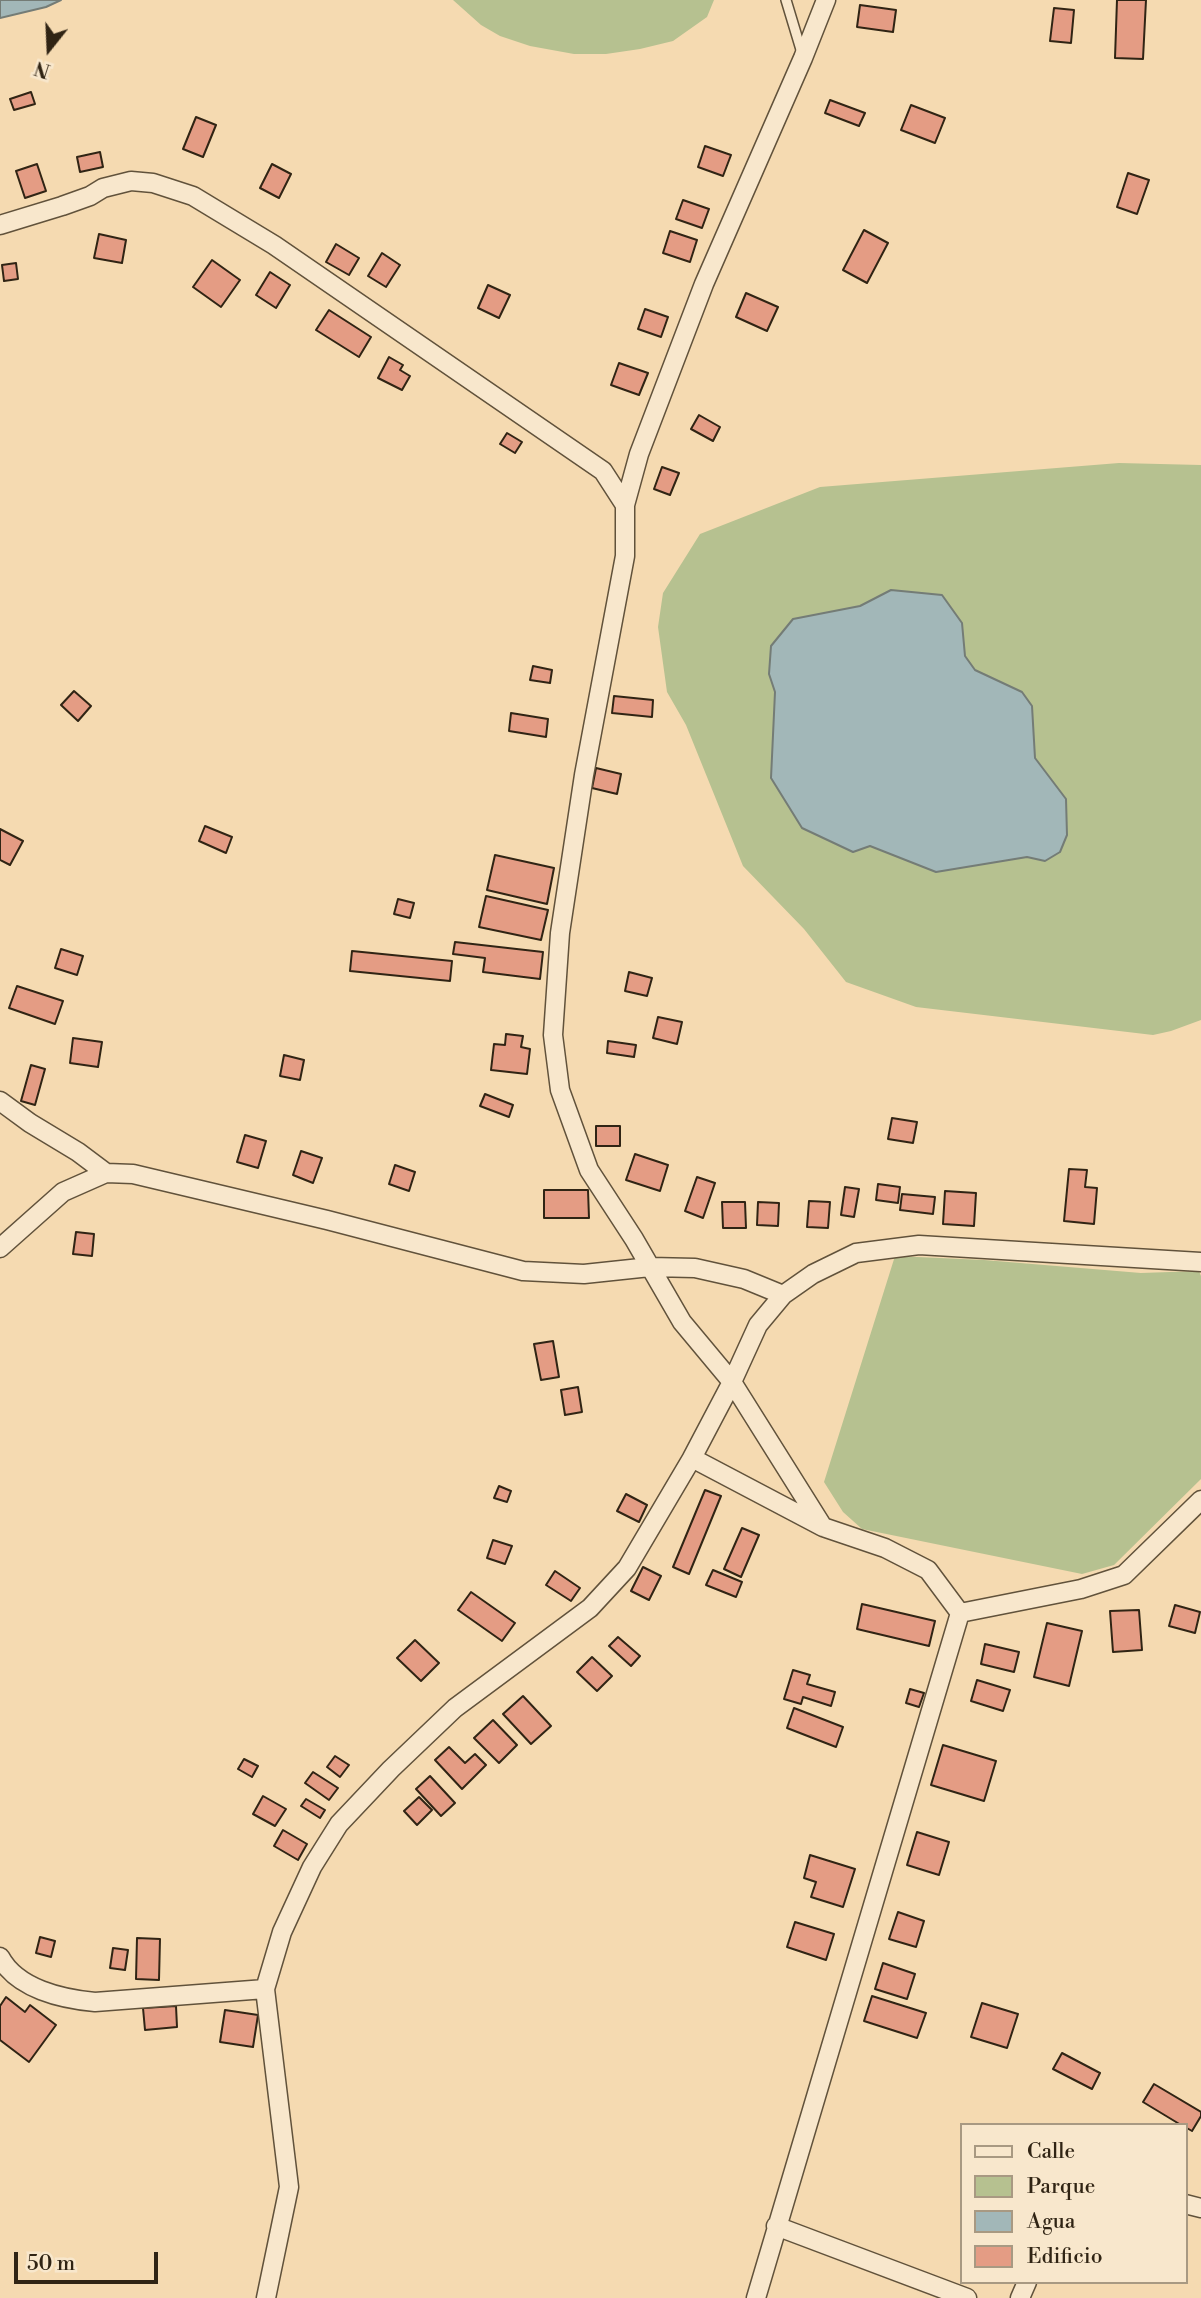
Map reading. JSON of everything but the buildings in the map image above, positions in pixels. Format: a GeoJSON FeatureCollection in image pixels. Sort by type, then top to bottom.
{"type":"FeatureCollection","features":[{"type":"Feature","properties":{"kind":"street"},"geometry":{"type":"LineString","coordinates":[[823,1527],[732,1382],[682,1322],[634,1239],[589,1170],[560,1090],[553,1035],[560,933],[584,775],[625,556],[625,505],[639,454],[704,284],[826,0]]}},
{"type":"Feature","properties":{"kind":"street"},"geometry":{"type":"LineString","coordinates":[[0,225],[90,196],[103,188],[131,181],[153,183],[193,196],[274,245],[603,471],[625,505]]}},
{"type":"Feature","properties":{"kind":"street"},"geometry":{"type":"LineString","coordinates":[[0,1101],[106,1173]]}},
{"type":"Feature","properties":{"kind":"street"},"geometry":{"type":"LineString","coordinates":[[0,1248],[63,1192],[106,1173],[133,1174],[523,1270],[584,1274],[650,1267],[695,1268],[744,1279],[783,1294]]}},
{"type":"Feature","properties":{"kind":"street"},"geometry":{"type":"LineString","coordinates":[[266,2298],[289,2187],[265,1989],[282,1932],[312,1867],[339,1824],[391,1769],[455,1709],[590,1608],[627,1568],[692,1458],[758,1325],[783,1294],[813,1274],[856,1252],[919,1245],[1201,1262]]}},
{"type":"Feature","properties":{"kind":"street"},"geometry":{"type":"LineString","coordinates":[[692,1458],[823,1527],[885,1548],[928,1570],[960,1613]]}},
{"type":"Feature","properties":{"kind":"street"},"geometry":{"type":"LineString","coordinates":[[960,1613],[1081,1588],[1125,1575],[1201,1500]]}},
{"type":"Feature","properties":{"kind":"street"},"geometry":{"type":"LineString","coordinates":[[756,2298],[960,1613]]}},
{"type":"Feature","properties":{"kind":"street"},"geometry":{"type":"LineString","coordinates":[[0,1957],[6,1968],[38,1989],[68,2000],[95,2002],[265,1989]]}},
{"type":"Feature","properties":{"kind":"street"},"geometry":{"type":"LineString","coordinates":[[776,2227],[967,2298]]}},
{"type":"Feature","properties":{"kind":"lane"},"geometry":{"type":"LineString","coordinates":[[786,0],[803,58]]}},
{"type":"Feature","properties":{"kind":"green space"},"geometry":{"type":"Polygon","coordinates":[[[453,0],[714,0],[707,17],[673,41],[606,54],[574,54],[530,46],[500,36],[481,25],[453,0]]]}},
{"type":"Feature","properties":{"kind":"green space"},"geometry":{"type":"Polygon","coordinates":[[[1119,463],[1201,465],[1201,1020],[1153,1035],[916,1007],[846,982],[804,929],[743,866],[686,725],[667,692],[658,627],[663,593],[700,534],[820,487],[1119,463]],[[891,590],[860,606],[793,619],[775,692],[771,778],[870,846],[936,872],[1027,857],[1045,861],[1066,799],[1035,758],[1032,706],[1022,692],[975,670],[965,656],[962,622],[891,590]]]}},
{"type":"Feature","properties":{"kind":"green space"},"geometry":{"type":"Polygon","coordinates":[[[895,1256],[984,1260],[1141,1273],[1199,1271],[1201,1479],[1114,1565],[1082,1574],[862,1529],[843,1512],[824,1482],[895,1256]]]}},
{"type":"Feature","properties":{"kind":"water"},"geometry":{"type":"Polygon","coordinates":[[[0,0],[61,0],[46,7],[0,18],[0,0]]]}},
{"type":"Feature","properties":{"kind":"water"},"geometry":{"type":"Polygon","coordinates":[[[891,590],[942,595],[962,623],[965,656],[975,670],[1022,692],[1032,706],[1035,758],[1066,799],[1067,835],[1060,852],[1045,861],[1027,857],[936,872],[870,846],[853,852],[802,828],[771,778],[775,692],[769,674],[771,646],[793,619],[860,606],[891,590]]]}}]}
